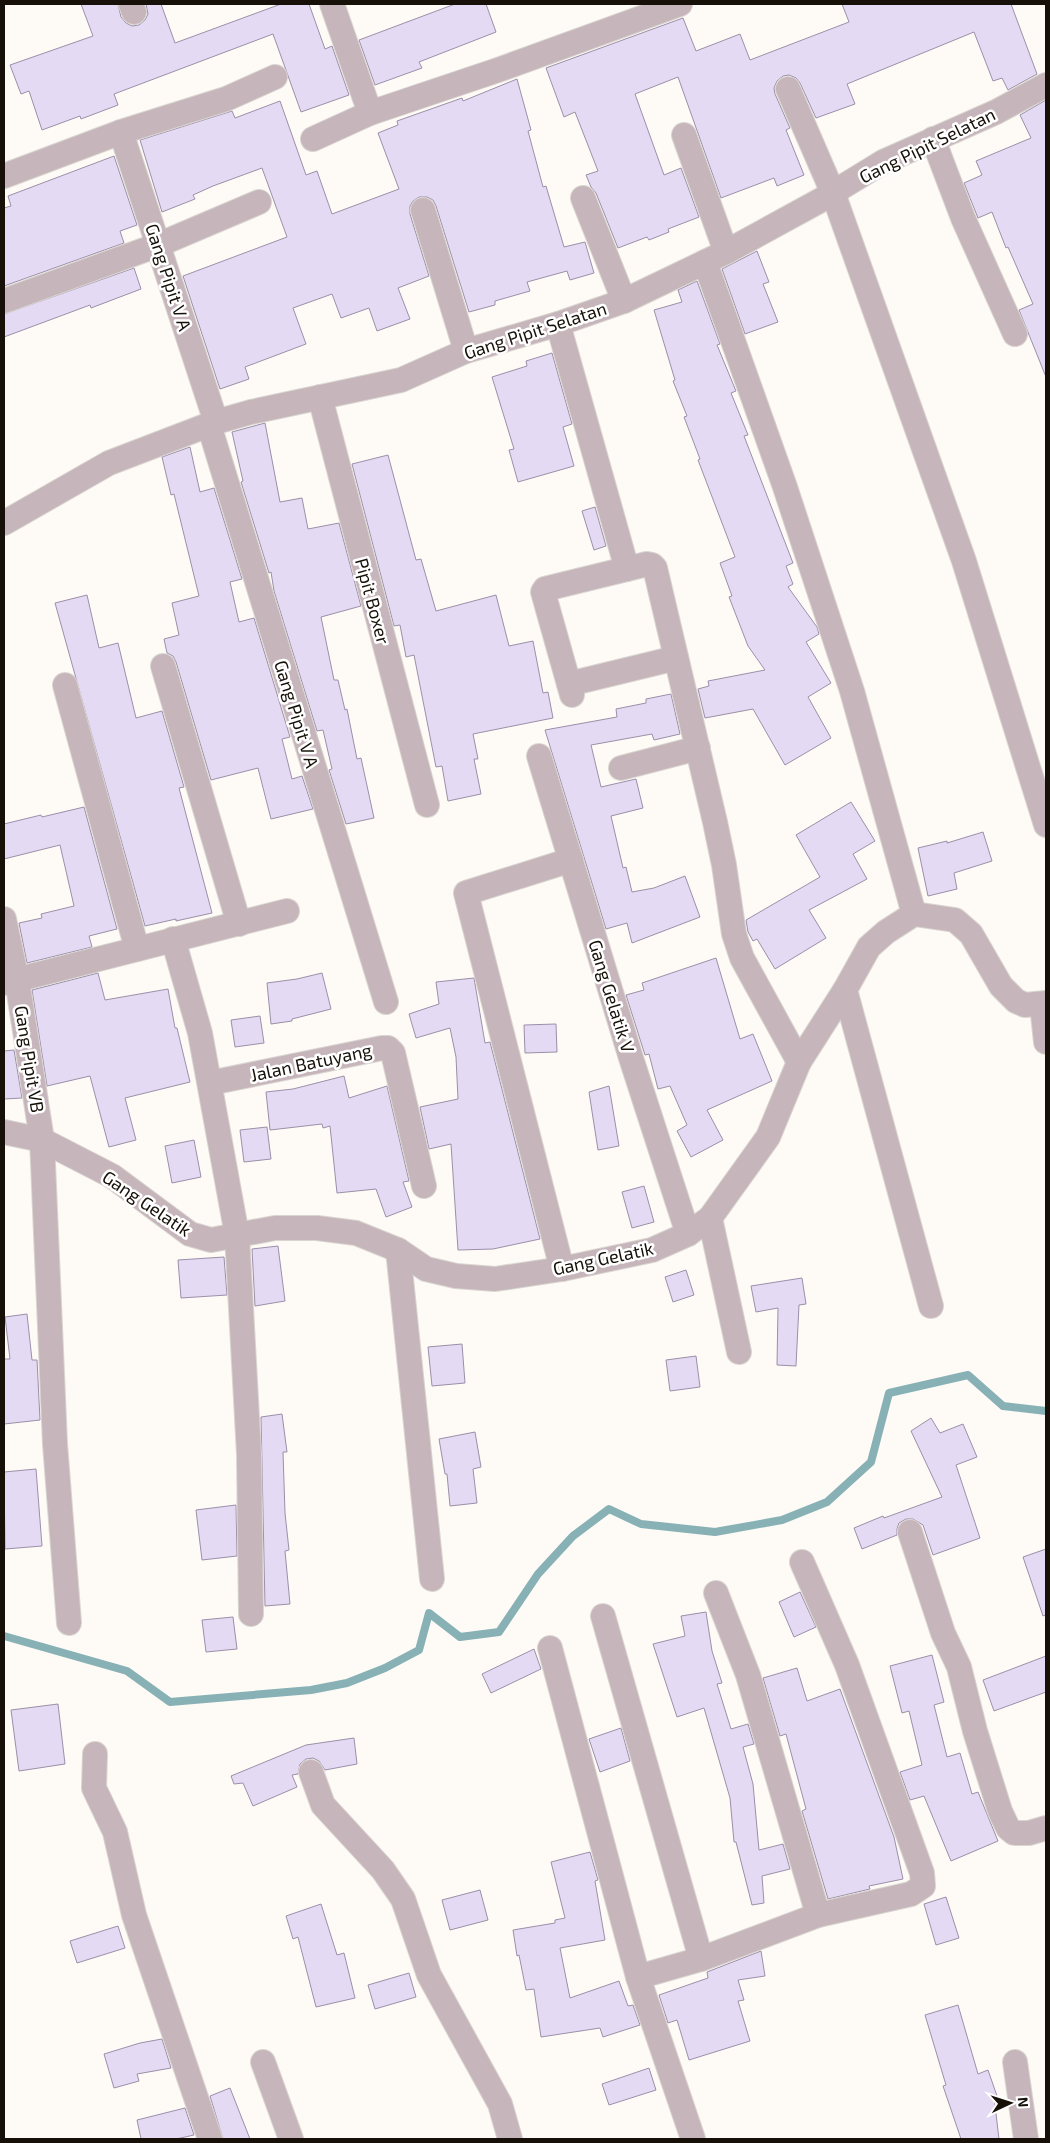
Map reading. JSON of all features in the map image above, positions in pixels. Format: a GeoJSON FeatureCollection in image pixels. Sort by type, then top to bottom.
{"type":"FeatureCollection","features":[{"type":"Feature","properties":{"kind":"street"},"geometry":{"type":"LineString","coordinates":[[332,4],[370,113]]}},
{"type":"Feature","properties":{"kind":"street"},"geometry":{"type":"LineString","coordinates":[[313,139],[370,113],[498,70],[680,4]]}},
{"type":"Feature","properties":{"kind":"street"},"geometry":{"type":"LineString","coordinates":[[4,176],[121,132],[226,99],[275,77]]}},
{"type":"Feature","properties":{"kind":"street","name":"Gang Pipit Selatan"},"geometry":{"type":"LineString","coordinates":[[4,523],[109,463],[213,424],[251,412],[401,380],[466,351],[558,324],[624,301],[726,252],[833,193],[883,162],[996,112],[1046,85]]}},
{"type":"Feature","properties":{"kind":"street"},"geometry":{"type":"LineString","coordinates":[[788,89],[833,193],[1038,765],[1046,824]]}},
{"type":"Feature","properties":{"kind":"street","name":"Gang Pipit V A"},"geometry":{"type":"LineString","coordinates":[[121,132],[213,424],[386,1002]]}},
{"type":"Feature","properties":{"kind":"street"},"geometry":{"type":"LineString","coordinates":[[684,135],[726,252]]}},
{"type":"Feature","properties":{"kind":"street"},"geometry":{"type":"LineString","coordinates":[[933,139],[963,218],[1015,334]]}},
{"type":"Feature","properties":{"kind":"street"},"geometry":{"type":"LineString","coordinates":[[582,198],[624,301]]}},
{"type":"Feature","properties":{"kind":"street"},"geometry":{"type":"LineString","coordinates":[[4,302],[158,245],[259,202]]}},
{"type":"Feature","properties":{"kind":"street"},"geometry":{"type":"LineString","coordinates":[[423,210],[466,351]]}},
{"type":"Feature","properties":{"kind":"street"},"geometry":{"type":"LineString","coordinates":[[705,262],[785,487],[852,691],[914,914],[955,920],[971,934],[1001,986],[1011,996],[1025,1005],[1044,1004],[1046,1042]]}},
{"type":"Feature","properties":{"kind":"street"},"geometry":{"type":"LineString","coordinates":[[558,324],[627,568]]}},
{"type":"Feature","properties":{"kind":"street","name":"Pipit Boxer"},"geometry":{"type":"LineString","coordinates":[[320,397],[426,805]]}},
{"type":"Feature","properties":{"kind":"street"},"geometry":{"type":"LineString","coordinates":[[676,658],[570,690],[543,592],[545,589],[627,568],[647,564],[652,564],[655,568],[698,748],[724,865],[734,934],[742,958],[799,1062]]}},
{"type":"Feature","properties":{"kind":"street"},"geometry":{"type":"LineString","coordinates":[[163,666],[239,924]]}},
{"type":"Feature","properties":{"kind":"street"},"geometry":{"type":"LineString","coordinates":[[65,685],[137,949]]}},
{"type":"Feature","properties":{"kind":"street"},"geometry":{"type":"LineString","coordinates":[[621,768],[698,748]]}},
{"type":"Feature","properties":{"kind":"street","name":"Gang Gelatik V"},"geometry":{"type":"LineString","coordinates":[[539,756],[631,1058],[688,1234]]}},
{"type":"Feature","properties":{"kind":"street"},"geometry":{"type":"LineString","coordinates":[[562,1268],[458,895],[571,860]]}},
{"type":"Feature","properties":{"kind":"street"},"geometry":{"type":"LineString","coordinates":[[10,982],[287,911]]}},
{"type":"Feature","properties":{"kind":"street","name":"Gang Gelatik"},"geometry":{"type":"LineString","coordinates":[[4,1132],[42,1140],[112,1176],[190,1234],[210,1240],[275,1228],[317,1228],[356,1234],[398,1250],[426,1269],[456,1276],[496,1278],[562,1268],[652,1250],[688,1234],[710,1218],[768,1137],[799,1062],[845,990],[869,948],[886,932],[914,914]]}},
{"type":"Feature","properties":{"kind":"street","name":"Gang Pipit VB"},"geometry":{"type":"LineString","coordinates":[[4,919],[10,982],[42,1140],[55,1444],[69,1623]]}},
{"type":"Feature","properties":{"kind":"street"},"geometry":{"type":"LineString","coordinates":[[173,939],[200,1034],[237,1235],[249,1454],[250,1614]]}},
{"type":"Feature","properties":{"kind":"street"},"geometry":{"type":"LineString","coordinates":[[845,990],[931,1306]]}},
{"type":"Feature","properties":{"kind":"street","name":"Jalan Batuyang"},"geometry":{"type":"LineString","coordinates":[[210,1083],[388,1048],[393,1052],[424,1186]]}},
{"type":"Feature","properties":{"kind":"street"},"geometry":{"type":"LineString","coordinates":[[710,1218],[739,1352]]}},
{"type":"Feature","properties":{"kind":"street"},"geometry":{"type":"LineString","coordinates":[[398,1250],[432,1578]]}},
{"type":"Feature","properties":{"kind":"street"},"geometry":{"type":"LineString","coordinates":[[910,1532],[943,1633],[958,1667],[975,1731],[1000,1811],[1008,1828],[1014,1832],[1029,1833],[1046,1828]]}},
{"type":"Feature","properties":{"kind":"street"},"geometry":{"type":"LineString","coordinates":[[638,1976],[701,1959],[818,1915],[911,1894],[923,1886],[922,1873],[847,1665],[802,1562]]}},
{"type":"Feature","properties":{"kind":"street"},"geometry":{"type":"LineString","coordinates":[[716,1592],[748,1676],[818,1915]]}},
{"type":"Feature","properties":{"kind":"street"},"geometry":{"type":"LineString","coordinates":[[603,1616],[701,1959]]}},
{"type":"Feature","properties":{"kind":"street"},"geometry":{"type":"LineString","coordinates":[[550,1648],[638,1976],[693,2139]]}},
{"type":"Feature","properties":{"kind":"street"},"geometry":{"type":"LineString","coordinates":[[95,1754],[94,1788],[115,1832],[134,1916],[210,2139]]}},
{"type":"Feature","properties":{"kind":"street"},"geometry":{"type":"LineString","coordinates":[[311,1772],[324,1805],[383,1870],[403,1899],[429,1975],[500,2104],[510,2139]]}},
{"type":"Feature","properties":{"kind":"street"},"geometry":{"type":"LineString","coordinates":[[263,2062],[291,2139]]}},
{"type":"Feature","properties":{"kind":"street"},"geometry":{"type":"LineString","coordinates":[[1015,2062],[1026,2139]]}},
{"type":"Feature","properties":{"kind":"building"},"geometry":{"type":"Polygon","coordinates":[[[81,4],[118,4],[121,17],[132,26],[139,25],[145,20],[148,14],[146,4],[161,4],[175,43],[281,4],[309,4],[325,49],[332,46],[349,95],[301,112],[273,34],[114,94],[118,105],[81,119],[80,116],[42,130],[29,91],[21,94],[10,65],[93,36],[81,4]]]}},
{"type":"Feature","properties":{"kind":"building"},"geometry":{"type":"Polygon","coordinates":[[[455,4],[486,4],[496,32],[419,62],[422,68],[375,85],[359,40],[455,4]]]}},
{"type":"Feature","properties":{"kind":"building"},"geometry":{"type":"Polygon","coordinates":[[[842,4],[1011,4],[1037,74],[1008,90],[1002,78],[993,81],[974,32],[847,84],[855,104],[816,118],[800,83],[796,78],[789,75],[783,76],[777,81],[774,88],[775,94],[790,128],[786,130],[804,175],[777,186],[774,178],[721,198],[678,77],[635,94],[664,175],[681,168],[699,217],[668,229],[669,232],[649,240],[647,237],[618,248],[596,193],[586,175],[598,171],[575,112],[564,117],[546,68],[683,18],[696,51],[740,34],[750,60],[849,22],[842,4]]]}},
{"type":"Feature","properties":{"kind":"building"},"geometry":{"type":"Polygon","coordinates":[[[517,79],[531,130],[528,131],[543,187],[546,186],[564,247],[585,242],[594,273],[570,280],[567,271],[527,282],[530,291],[495,301],[495,305],[469,312],[436,206],[433,200],[427,197],[419,197],[410,206],[410,214],[429,276],[398,288],[410,319],[377,331],[369,308],[341,318],[332,294],[293,308],[306,344],[245,367],[249,379],[220,389],[183,276],[287,237],[262,168],[213,186],[193,195],[195,199],[162,212],[140,140],[232,111],[235,118],[280,101],[306,175],[317,171],[332,214],[399,189],[378,133],[398,125],[397,121],[462,98],[463,101],[517,79]]]}},
{"type":"Feature","properties":{"kind":"building"},"geometry":{"type":"Polygon","coordinates":[[[1046,100],[1046,377],[1019,310],[1033,304],[1008,247],[1006,248],[992,212],[978,218],[964,183],[982,175],[976,161],[1031,138],[1020,115],[1046,100]]]}},
{"type":"Feature","properties":{"kind":"building"},"geometry":{"type":"Polygon","coordinates":[[[114,156],[137,225],[120,231],[124,243],[4,286],[4,208],[11,206],[8,196],[114,156]]]}},
{"type":"Feature","properties":{"kind":"building"},"geometry":{"type":"Polygon","coordinates":[[[757,251],[769,282],[763,284],[778,322],[745,334],[722,269],[757,251]]]}},
{"type":"Feature","properties":{"kind":"building"},"geometry":{"type":"Polygon","coordinates":[[[134,268],[141,289],[91,308],[90,305],[4,337],[4,314],[134,268]]]}},
{"type":"Feature","properties":{"kind":"building"},"geometry":{"type":"Polygon","coordinates":[[[697,281],[720,344],[717,345],[736,391],[731,393],[748,435],[744,436],[793,563],[786,566],[793,584],[788,587],[817,627],[819,634],[806,642],[831,683],[808,697],[831,738],[785,765],[753,709],[705,718],[698,689],[709,686],[708,681],[765,670],[748,646],[729,597],[732,596],[720,563],[735,557],[698,460],[700,459],[684,417],[687,416],[673,381],[675,380],[654,310],[682,302],[678,290],[697,281]]]}},
{"type":"Feature","properties":{"kind":"building"},"geometry":{"type":"Polygon","coordinates":[[[552,353],[572,424],[563,427],[574,466],[518,482],[509,450],[514,449],[492,377],[527,366],[526,361],[552,353]]]}},
{"type":"Feature","properties":{"kind":"building"},"geometry":{"type":"Polygon","coordinates":[[[265,423],[280,502],[302,498],[308,529],[339,523],[361,606],[321,617],[334,680],[338,680],[345,710],[347,709],[357,759],[361,758],[374,818],[346,824],[329,770],[332,769],[323,730],[317,731],[274,591],[271,572],[269,573],[241,482],[243,481],[232,432],[265,423]]]}},
{"type":"Feature","properties":{"kind":"building"},"geometry":{"type":"Polygon","coordinates":[[[190,447],[200,492],[214,488],[242,579],[230,582],[239,622],[254,618],[290,737],[282,739],[292,779],[302,776],[313,809],[271,819],[258,768],[211,780],[176,662],[173,656],[167,653],[164,639],[179,635],[172,603],[199,596],[174,494],[171,495],[162,457],[190,447]]]}},
{"type":"Feature","properties":{"kind":"building"},"geometry":{"type":"Polygon","coordinates":[[[388,455],[416,560],[421,559],[436,611],[496,595],[509,646],[533,641],[543,693],[548,692],[553,718],[473,734],[478,759],[474,759],[481,794],[448,801],[442,766],[436,767],[414,655],[406,657],[400,625],[394,626],[352,464],[388,455]]]}},
{"type":"Feature","properties":{"kind":"building"},"geometry":{"type":"Polygon","coordinates":[[[595,507],[606,546],[594,550],[582,511],[595,507]]]}},
{"type":"Feature","properties":{"kind":"building"},"geometry":{"type":"Polygon","coordinates":[[[87,595],[99,648],[118,643],[136,718],[162,711],[184,787],[179,788],[212,913],[145,926],[55,603],[87,595]]]}},
{"type":"Feature","properties":{"kind":"building"},"geometry":{"type":"Polygon","coordinates":[[[671,694],[680,734],[654,740],[652,734],[591,745],[601,787],[636,779],[643,808],[611,816],[623,868],[626,867],[632,892],[654,888],[685,876],[700,917],[632,943],[627,923],[606,929],[545,730],[617,717],[616,709],[646,703],[646,699],[671,694]]]}},
{"type":"Feature","properties":{"kind":"building"},"geometry":{"type":"Polygon","coordinates":[[[851,802],[875,841],[853,854],[867,879],[809,910],[826,938],[775,969],[757,939],[753,941],[748,932],[746,920],[820,877],[796,835],[851,802]]]}},
{"type":"Feature","properties":{"kind":"building"},"geometry":{"type":"Polygon","coordinates":[[[84,807],[117,929],[89,936],[92,947],[27,963],[19,923],[42,918],[41,914],[74,906],[60,845],[4,859],[4,824],[84,807]]]}},
{"type":"Feature","properties":{"kind":"building"},"geometry":{"type":"Polygon","coordinates":[[[983,832],[992,861],[954,873],[957,889],[928,896],[918,848],[947,841],[947,843],[983,832]]]}},
{"type":"Feature","properties":{"kind":"building"},"geometry":{"type":"Polygon","coordinates":[[[716,958],[740,1039],[753,1034],[772,1081],[707,1110],[723,1140],[691,1157],[677,1131],[687,1125],[670,1086],[658,1089],[649,1054],[645,1055],[626,995],[644,990],[642,983],[716,958]]]}},
{"type":"Feature","properties":{"kind":"building"},"geometry":{"type":"Polygon","coordinates":[[[98,973],[105,1000],[168,989],[175,1028],[177,1028],[190,1082],[125,1098],[136,1140],[109,1147],[90,1076],[47,1086],[32,990],[98,973]]]}},
{"type":"Feature","properties":{"kind":"building"},"geometry":{"type":"Polygon","coordinates":[[[322,973],[331,1009],[292,1019],[292,1021],[271,1024],[267,983],[322,973]]]}},
{"type":"Feature","properties":{"kind":"building"},"geometry":{"type":"Polygon","coordinates":[[[474,978],[485,1043],[490,1042],[540,1239],[493,1249],[458,1250],[451,1144],[429,1149],[420,1107],[458,1099],[456,1057],[450,1028],[416,1038],[409,1014],[439,1004],[436,982],[474,978]]]}},
{"type":"Feature","properties":{"kind":"building"},"geometry":{"type":"Polygon","coordinates":[[[260,1016],[264,1043],[235,1047],[231,1020],[260,1016]]]}},
{"type":"Feature","properties":{"kind":"building"},"geometry":{"type":"Polygon","coordinates":[[[556,1024],[557,1052],[525,1053],[524,1025],[556,1024]]]}},
{"type":"Feature","properties":{"kind":"building"},"geometry":{"type":"Polygon","coordinates":[[[14,1050],[22,1098],[4,1099],[4,1051],[14,1050]]]}},
{"type":"Feature","properties":{"kind":"building"},"geometry":{"type":"Polygon","coordinates":[[[344,1076],[349,1098],[387,1086],[409,1181],[403,1182],[412,1207],[386,1217],[376,1189],[337,1193],[330,1126],[323,1128],[322,1124],[270,1130],[266,1092],[293,1089],[344,1076]]]}},
{"type":"Feature","properties":{"kind":"building"},"geometry":{"type":"Polygon","coordinates":[[[609,1086],[619,1146],[598,1150],[589,1092],[609,1086]]]}},
{"type":"Feature","properties":{"kind":"building"},"geometry":{"type":"Polygon","coordinates":[[[267,1127],[271,1159],[244,1162],[240,1130],[267,1127]]]}},
{"type":"Feature","properties":{"kind":"building"},"geometry":{"type":"Polygon","coordinates":[[[194,1140],[201,1177],[172,1183],[165,1146],[194,1140]]]}},
{"type":"Feature","properties":{"kind":"building"},"geometry":{"type":"Polygon","coordinates":[[[644,1186],[654,1222],[632,1228],[622,1192],[644,1186]]]}},
{"type":"Feature","properties":{"kind":"building"},"geometry":{"type":"Polygon","coordinates":[[[278,1246],[285,1301],[255,1306],[252,1249],[278,1246]]]}},
{"type":"Feature","properties":{"kind":"building"},"geometry":{"type":"Polygon","coordinates":[[[224,1257],[227,1295],[181,1298],[178,1260],[224,1257]]]}},
{"type":"Feature","properties":{"kind":"building"},"geometry":{"type":"Polygon","coordinates":[[[686,1270],[694,1295],[673,1302],[665,1277],[686,1270]]]}},
{"type":"Feature","properties":{"kind":"building"},"geometry":{"type":"Polygon","coordinates":[[[802,1278],[806,1304],[799,1305],[796,1366],[777,1365],[778,1308],[756,1312],[751,1286],[802,1278]]]}},
{"type":"Feature","properties":{"kind":"building"},"geometry":{"type":"Polygon","coordinates":[[[27,1314],[32,1360],[37,1360],[40,1420],[4,1424],[4,1359],[10,1359],[5,1317],[27,1314]]]}},
{"type":"Feature","properties":{"kind":"building"},"geometry":{"type":"Polygon","coordinates":[[[462,1344],[465,1383],[432,1386],[428,1347],[462,1344]]]}},
{"type":"Feature","properties":{"kind":"building"},"geometry":{"type":"Polygon","coordinates":[[[696,1356],[700,1387],[670,1391],[666,1360],[696,1356]]]}},
{"type":"Feature","properties":{"kind":"building"},"geometry":{"type":"Polygon","coordinates":[[[282,1414],[287,1452],[283,1452],[285,1513],[289,1550],[285,1551],[290,1604],[265,1606],[261,1417],[282,1414]]]}},
{"type":"Feature","properties":{"kind":"building"},"geometry":{"type":"Polygon","coordinates":[[[931,1418],[940,1433],[963,1424],[977,1457],[956,1465],[980,1538],[933,1555],[923,1525],[913,1519],[906,1519],[899,1523],[897,1535],[862,1549],[854,1528],[883,1516],[884,1518],[942,1497],[911,1431],[931,1418]]]}},
{"type":"Feature","properties":{"kind":"building"},"geometry":{"type":"Polygon","coordinates":[[[475,1432],[481,1467],[473,1469],[477,1503],[450,1506],[447,1474],[445,1474],[439,1439],[475,1432]]]}},
{"type":"Feature","properties":{"kind":"building"},"geometry":{"type":"Polygon","coordinates":[[[36,1469],[42,1546],[5,1549],[4,1472],[36,1469]]]}},
{"type":"Feature","properties":{"kind":"building"},"geometry":{"type":"Polygon","coordinates":[[[236,1505],[237,1556],[202,1560],[196,1510],[236,1505]]]}},
{"type":"Feature","properties":{"kind":"building"},"geometry":{"type":"Polygon","coordinates":[[[1046,1549],[1046,1615],[1043,1616],[1023,1557],[1046,1549]]]}},
{"type":"Feature","properties":{"kind":"building"},"geometry":{"type":"Polygon","coordinates":[[[800,1592],[816,1627],[794,1637],[779,1602],[800,1592]]]}},
{"type":"Feature","properties":{"kind":"building"},"geometry":{"type":"Polygon","coordinates":[[[706,1612],[712,1651],[722,1683],[717,1684],[731,1729],[748,1724],[754,1744],[743,1747],[753,1784],[759,1850],[783,1844],[790,1869],[762,1876],[764,1903],[752,1905],[736,1842],[734,1842],[730,1798],[704,1708],[677,1717],[653,1644],[685,1636],[681,1616],[706,1612]]]}},
{"type":"Feature","properties":{"kind":"building"},"geometry":{"type":"Polygon","coordinates":[[[233,1617],[237,1649],[206,1652],[202,1620],[233,1617]]]}},
{"type":"Feature","properties":{"kind":"building"},"geometry":{"type":"Polygon","coordinates":[[[534,1649],[541,1669],[491,1693],[482,1674],[534,1649]]]}},
{"type":"Feature","properties":{"kind":"building"},"geometry":{"type":"Polygon","coordinates":[[[932,1655],[944,1702],[934,1705],[947,1757],[960,1753],[972,1794],[978,1792],[998,1841],[951,1861],[924,1796],[910,1800],[900,1772],[922,1765],[909,1711],[902,1713],[890,1666],[932,1655]]]}},
{"type":"Feature","properties":{"kind":"building"},"geometry":{"type":"Polygon","coordinates":[[[1046,1656],[1046,1692],[994,1711],[983,1680],[1046,1656]]]}},
{"type":"Feature","properties":{"kind":"building"},"geometry":{"type":"Polygon","coordinates":[[[797,1668],[807,1701],[840,1689],[894,1837],[903,1879],[869,1886],[870,1889],[828,1899],[802,1811],[806,1809],[786,1734],[780,1736],[763,1678],[797,1668]]]}},
{"type":"Feature","properties":{"kind":"building"},"geometry":{"type":"Polygon","coordinates":[[[58,1704],[65,1764],[19,1771],[11,1710],[58,1704]]]}},
{"type":"Feature","properties":{"kind":"building"},"geometry":{"type":"Polygon","coordinates":[[[621,1728],[630,1761],[600,1772],[589,1739],[621,1728]]]}},
{"type":"Feature","properties":{"kind":"building"},"geometry":{"type":"Polygon","coordinates":[[[354,1738],[357,1764],[325,1770],[319,1761],[313,1758],[306,1759],[300,1764],[298,1774],[292,1775],[297,1787],[253,1806],[243,1783],[234,1784],[231,1776],[306,1745],[354,1738]]]}},
{"type":"Feature","properties":{"kind":"building"},"geometry":{"type":"Polygon","coordinates":[[[590,1852],[598,1880],[595,1881],[605,1940],[560,1948],[570,1998],[619,1981],[628,2006],[633,2005],[640,2025],[603,2037],[600,2028],[541,2037],[534,1989],[526,1990],[519,1955],[517,1956],[513,1930],[555,1923],[555,1920],[565,1918],[551,1862],[590,1852]]]}},
{"type":"Feature","properties":{"kind":"building"},"geometry":{"type":"Polygon","coordinates":[[[480,1890],[488,1920],[450,1930],[442,1900],[480,1890]]]}},
{"type":"Feature","properties":{"kind":"building"},"geometry":{"type":"Polygon","coordinates":[[[946,1897],[959,1938],[936,1945],[924,1904],[946,1897]]]}},
{"type":"Feature","properties":{"kind":"building"},"geometry":{"type":"Polygon","coordinates":[[[321,1904],[337,1955],[344,1953],[355,1998],[316,2007],[298,1937],[293,1939],[286,1916],[321,1904]]]}},
{"type":"Feature","properties":{"kind":"building"},"geometry":{"type":"Polygon","coordinates":[[[118,1926],[125,1948],[77,1963],[70,1941],[118,1926]]]}},
{"type":"Feature","properties":{"kind":"building"},"geometry":{"type":"Polygon","coordinates":[[[761,1951],[765,1976],[738,1980],[744,2000],[738,2001],[750,2041],[689,2060],[677,2020],[668,2023],[659,1995],[708,1978],[707,1972],[761,1951]]]}},
{"type":"Feature","properties":{"kind":"building"},"geometry":{"type":"Polygon","coordinates":[[[409,1973],[416,1997],[375,2009],[368,1985],[409,1973]]]}},
{"type":"Feature","properties":{"kind":"building"},"geometry":{"type":"Polygon","coordinates":[[[958,2005],[978,2074],[988,2070],[997,2096],[994,2097],[999,2139],[961,2139],[943,2086],[946,2085],[925,2015],[958,2005]]]}},
{"type":"Feature","properties":{"kind":"building"},"geometry":{"type":"Polygon","coordinates":[[[162,2039],[171,2068],[137,2074],[139,2081],[114,2088],[104,2054],[140,2043],[162,2039]]]}},
{"type":"Feature","properties":{"kind":"building"},"geometry":{"type":"Polygon","coordinates":[[[649,2068],[656,2090],[609,2105],[602,2084],[649,2068]]]}},
{"type":"Feature","properties":{"kind":"building"},"geometry":{"type":"Polygon","coordinates":[[[230,2088],[250,2139],[223,2139],[210,2096],[230,2088]]]}},
{"type":"Feature","properties":{"kind":"building"},"geometry":{"type":"Polygon","coordinates":[[[185,2108],[194,2135],[176,2139],[141,2139],[137,2120],[185,2108]]]}},
{"type":"Feature","properties":{"kind":"waterway"},"geometry":{"type":"LineString","coordinates":[[4,1636],[127,1671],[170,1702],[311,1690],[347,1683],[385,1668],[419,1650],[429,1613],[460,1637],[499,1632],[538,1574],[573,1536],[609,1509],[641,1524],[715,1532],[782,1520],[827,1502],[871,1462],[889,1393],[968,1375],[1003,1406],[1046,1411]]}}]}
